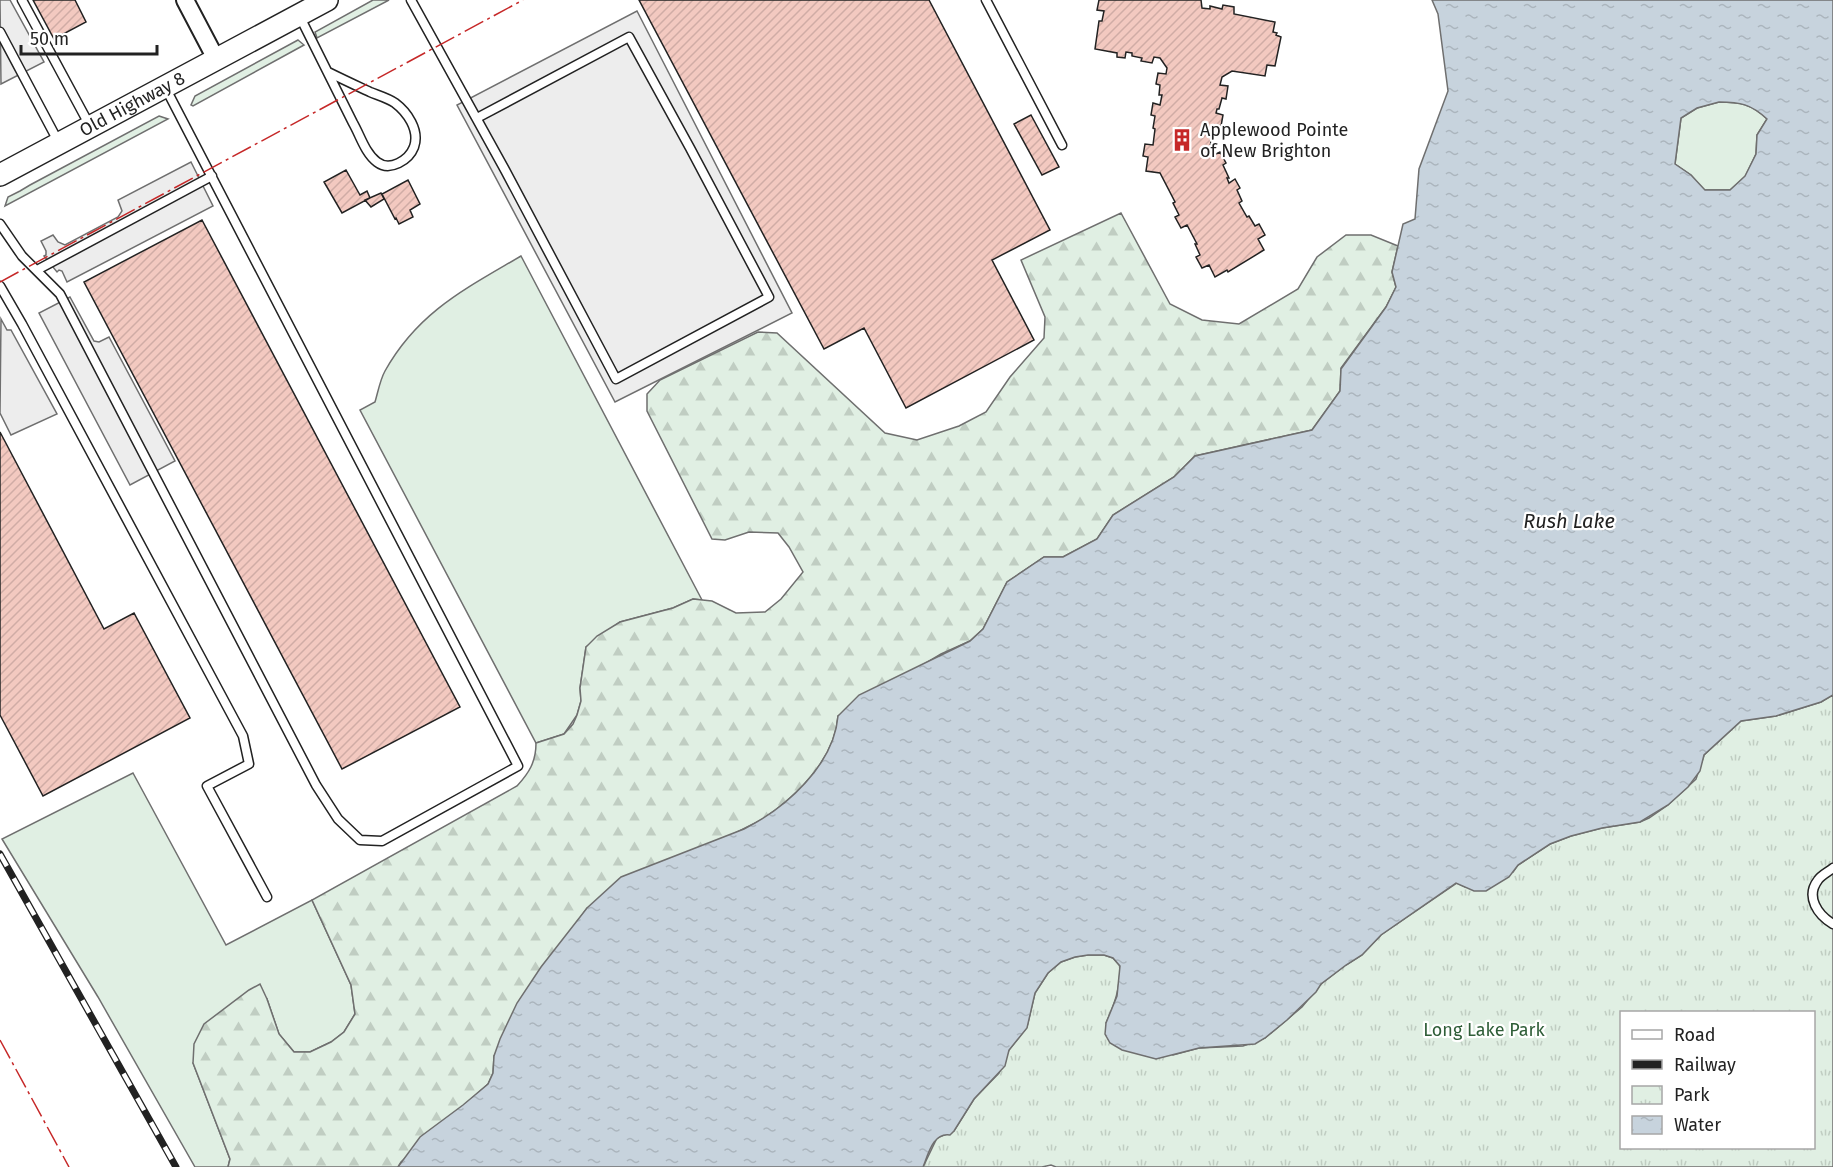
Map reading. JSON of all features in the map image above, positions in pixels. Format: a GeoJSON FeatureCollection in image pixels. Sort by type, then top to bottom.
{"type":"FeatureCollection","features":[{"type":"Feature","properties":{"kind":"street"},"geometry":{"type":"LineString","coordinates":[[185,0],[216,59]]}},
{"type":"Feature","properties":{"kind":"street","name":"Old Highway 8"},"geometry":{"type":"LineString","coordinates":[[0,175],[327,0]]}},
{"type":"Feature","properties":{"kind":"lane"},"geometry":{"type":"LineString","coordinates":[[22,0],[90,126]]}},
{"type":"Feature","properties":{"kind":"lane"},"geometry":{"type":"LineString","coordinates":[[411,0],[477,118],[616,379],[769,297],[629,37],[477,118]]}},
{"type":"Feature","properties":{"kind":"lane"},"geometry":{"type":"LineString","coordinates":[[986,0],[1062,145]]}},
{"type":"Feature","properties":{"kind":"lane"},"geometry":{"type":"LineString","coordinates":[[299,15],[368,151],[377,162],[385,166],[394,165],[410,154],[415,145],[415,132],[409,117],[394,102],[328,72]]}},
{"type":"Feature","properties":{"kind":"lane"},"geometry":{"type":"LineString","coordinates":[[0,32],[59,143]]}},
{"type":"Feature","properties":{"kind":"lane"},"geometry":{"type":"LineString","coordinates":[[0,224],[22,256],[60,294],[316,785],[338,819],[360,840],[382,841],[518,766],[165,86]]}},
{"type":"Feature","properties":{"kind":"lane"},"geometry":{"type":"LineString","coordinates":[[37,270],[212,176]]}},
{"type":"Feature","properties":{"kind":"lane"},"geometry":{"type":"LineString","coordinates":[[0,286],[28,334],[243,736],[249,764],[207,786],[267,897]]}},
{"type":"Feature","properties":{"kind":"lane"},"geometry":{"type":"LineString","coordinates":[[1833,868],[1818,879],[1812,892],[1816,909],[1833,924]]}},
{"type":"Feature","properties":{"kind":"green space"},"geometry":{"type":"Polygon","coordinates":[[[373,0],[389,0],[317,38],[315,32],[373,0]]]}},
{"type":"Feature","properties":{"kind":"green space"},"geometry":{"type":"Polygon","coordinates":[[[298,40],[304,45],[193,106],[191,105],[195,96],[298,40]]]}},
{"type":"Feature","properties":{"kind":"green space"},"geometry":{"type":"Polygon","coordinates":[[[1719,102],[1745,105],[1767,119],[1757,135],[1756,154],[1745,177],[1730,190],[1704,190],[1691,175],[1675,164],[1681,118],[1697,108],[1719,102]]]}},
{"type":"Feature","properties":{"kind":"green space"},"geometry":{"type":"Polygon","coordinates":[[[159,116],[168,119],[5,206],[8,197],[159,116]]]}},
{"type":"Feature","properties":{"kind":"green space"},"geometry":{"type":"Polygon","coordinates":[[[1121,213],[1170,304],[1202,320],[1239,324],[1298,289],[1317,257],[1346,235],[1371,235],[1398,246],[1392,272],[1396,287],[1386,307],[1341,368],[1340,391],[1312,430],[1195,456],[1174,477],[1113,515],[1097,539],[1063,557],[1044,557],[1007,582],[983,629],[970,641],[941,654],[838,716],[830,747],[822,761],[801,788],[776,810],[763,819],[587,908],[494,1056],[493,1073],[488,1084],[398,1167],[228,1167],[230,1159],[193,1063],[194,1044],[204,1024],[260,984],[279,1034],[294,1052],[310,1052],[331,1042],[344,1032],[355,1014],[351,985],[312,900],[517,786],[531,767],[536,743],[564,734],[573,724],[581,701],[580,688],[586,647],[597,636],[620,622],[673,608],[693,599],[712,601],[736,613],[765,612],[781,599],[803,572],[778,533],[749,532],[725,540],[712,539],[647,411],[647,394],[660,380],[758,332],[777,333],[885,433],[917,440],[959,426],[986,412],[1010,377],[1044,338],[1045,317],[1021,260],[1121,213]]]}},
{"type":"Feature","properties":{"kind":"green space"},"geometry":{"type":"Polygon","coordinates":[[[521,256],[702,600],[693,599],[673,608],[620,622],[586,647],[580,688],[581,701],[577,715],[564,734],[536,743],[360,410],[375,402],[380,382],[398,350],[428,317],[462,291],[521,256]]]}},
{"type":"Feature","properties":{"kind":"green space","name":"Long Lake Park"},"geometry":{"type":"Polygon","coordinates":[[[1833,695],[1833,1167],[1056,1167],[1051,1165],[1042,1167],[923,1167],[937,1138],[954,1131],[974,1099],[999,1073],[1009,1050],[1027,1027],[1035,993],[1048,973],[1061,962],[1088,955],[1104,955],[1113,958],[1120,966],[1119,982],[1106,1023],[1173,1055],[1199,1048],[1243,1046],[1265,1038],[1302,1007],[1321,984],[1362,955],[1381,935],[1457,883],[1465,887],[1513,872],[1518,865],[1550,844],[1571,836],[1640,822],[1649,818],[1668,805],[1696,779],[1704,755],[1741,721],[1776,716],[1821,702],[1833,695]]]}},
{"type":"Feature","properties":{"kind":"green space"},"geometry":{"type":"Polygon","coordinates":[[[133,773],[226,945],[312,900],[351,985],[355,1014],[344,1032],[331,1042],[310,1052],[294,1052],[279,1034],[267,999],[193,1063],[230,1159],[228,1167],[195,1167],[98,997],[2,839],[133,773]]]}},
{"type":"Feature","properties":{"kind":"shaded area"},"geometry":{"type":"Polygon","coordinates":[[[0,0],[10,0],[44,62],[1,84],[0,0]]]}},
{"type":"Feature","properties":{"kind":"shaded area"},"geometry":{"type":"Polygon","coordinates":[[[637,11],[792,313],[615,402],[457,105],[637,11]]]}},
{"type":"Feature","properties":{"kind":"shaded area"},"geometry":{"type":"Polygon","coordinates":[[[191,162],[213,206],[67,282],[62,271],[57,272],[44,256],[46,251],[41,241],[53,235],[58,242],[65,245],[118,217],[122,211],[118,200],[191,162]]]}},
{"type":"Feature","properties":{"kind":"shaded area"},"geometry":{"type":"Polygon","coordinates":[[[70,297],[94,341],[99,342],[109,337],[175,461],[130,485],[39,313],[70,297]]]}},
{"type":"Feature","properties":{"kind":"shaded area"},"geometry":{"type":"Polygon","coordinates":[[[1,319],[7,330],[11,330],[57,414],[11,435],[0,413],[1,319]]]}},
{"type":"Feature","properties":{"kind":"water","name":"Rush Lake"},"geometry":{"type":"Polygon","coordinates":[[[1432,0],[1833,0],[1833,695],[1821,702],[1776,716],[1741,721],[1704,755],[1700,771],[1688,787],[1668,805],[1640,822],[1602,828],[1550,844],[1518,865],[1509,877],[1486,891],[1474,891],[1456,883],[1381,935],[1362,955],[1321,984],[1316,992],[1287,1020],[1255,1044],[1199,1048],[1156,1059],[1122,1050],[1110,1043],[1105,1034],[1106,1023],[1117,996],[1120,966],[1113,958],[1104,955],[1075,957],[1061,962],[1048,973],[1035,993],[1027,1028],[1009,1050],[1005,1066],[974,1099],[954,1131],[935,1141],[923,1167],[398,1167],[420,1137],[488,1084],[493,1073],[494,1056],[500,1039],[517,1003],[541,967],[587,908],[621,877],[744,829],[776,809],[791,797],[818,768],[835,734],[838,716],[859,695],[970,641],[983,629],[1007,582],[1044,557],[1063,557],[1097,539],[1113,515],[1174,477],[1195,456],[1312,430],[1340,391],[1341,369],[1386,307],[1396,287],[1392,272],[1403,224],[1415,219],[1419,169],[1448,91],[1438,14],[1432,0]],[[1719,102],[1697,108],[1681,118],[1675,164],[1691,175],[1705,190],[1730,190],[1745,176],[1756,154],[1757,135],[1767,119],[1750,107],[1739,103],[1719,102]]]}},
{"type":"Feature","properties":{"kind":"building"},"geometry":{"type":"Polygon","coordinates":[[[33,0],[75,0],[86,22],[54,39],[33,0]]]}},
{"type":"Feature","properties":{"kind":"building"},"geometry":{"type":"Polygon","coordinates":[[[639,0],[929,0],[1050,230],[992,260],[1034,340],[906,408],[864,328],[824,349],[639,0]]]}},
{"type":"Feature","properties":{"kind":"building","name":"Applewood Pointe of New Brighton"},"geometry":{"type":"Polygon","coordinates":[[[1099,0],[1201,0],[1202,8],[1210,9],[1210,6],[1222,9],[1223,5],[1234,7],[1234,14],[1275,22],[1273,32],[1281,37],[1275,66],[1267,65],[1265,76],[1232,71],[1222,77],[1220,85],[1228,86],[1226,99],[1222,98],[1219,109],[1217,109],[1216,113],[1223,115],[1221,126],[1217,125],[1210,147],[1214,155],[1220,152],[1226,163],[1223,165],[1229,183],[1235,179],[1240,188],[1237,190],[1242,201],[1239,203],[1247,217],[1249,216],[1255,226],[1259,224],[1265,235],[1258,239],[1264,250],[1228,272],[1227,270],[1215,277],[1209,265],[1202,268],[1196,257],[1200,255],[1195,244],[1197,244],[1187,225],[1181,228],[1175,217],[1179,215],[1173,203],[1175,202],[1160,173],[1146,171],[1148,157],[1143,156],[1145,144],[1153,145],[1155,129],[1153,128],[1155,116],[1151,115],[1153,103],[1160,105],[1162,95],[1159,95],[1160,85],[1156,84],[1158,73],[1166,74],[1167,68],[1160,58],[1154,57],[1152,63],[1141,61],[1142,58],[1132,56],[1132,53],[1126,52],[1125,58],[1117,57],[1117,53],[1095,49],[1099,21],[1102,21],[1104,11],[1097,10],[1099,0]]]}},
{"type":"Feature","properties":{"kind":"building"},"geometry":{"type":"Polygon","coordinates":[[[1031,115],[1059,167],[1042,175],[1014,124],[1031,115]]]}},
{"type":"Feature","properties":{"kind":"building"},"geometry":{"type":"Polygon","coordinates":[[[346,170],[360,195],[367,191],[370,198],[342,213],[324,182],[346,170]]]}},
{"type":"Feature","properties":{"kind":"building"},"geometry":{"type":"Polygon","coordinates":[[[408,180],[420,204],[410,210],[413,217],[399,224],[382,194],[408,180]]]}},
{"type":"Feature","properties":{"kind":"building"},"geometry":{"type":"Polygon","coordinates":[[[381,193],[384,199],[371,207],[365,200],[381,193]]]}},
{"type":"Feature","properties":{"kind":"building"},"geometry":{"type":"Polygon","coordinates":[[[202,220],[460,707],[342,769],[84,282],[202,220]]]}},
{"type":"Feature","properties":{"kind":"building"},"geometry":{"type":"Polygon","coordinates":[[[0,432],[104,629],[134,613],[190,718],[43,796],[0,715],[0,432]]]}},
{"type":"Feature","properties":{"kind":"railway"},"geometry":{"type":"LineString","coordinates":[[0,854],[176,1167]]}},
{"type":"Feature","properties":{"kind":"power"},"geometry":{"type":"LineString","coordinates":[[0,282],[523,0]]}},
{"type":"Feature","properties":{"kind":"power"},"geometry":{"type":"LineString","coordinates":[[0,1040],[69,1167]]}},
{"type":"Feature","properties":{"kind":"place","name":"Applewood Pointe of New Brighton"},"geometry":{"type":"Point","coordinates":[1182,140]}}]}
